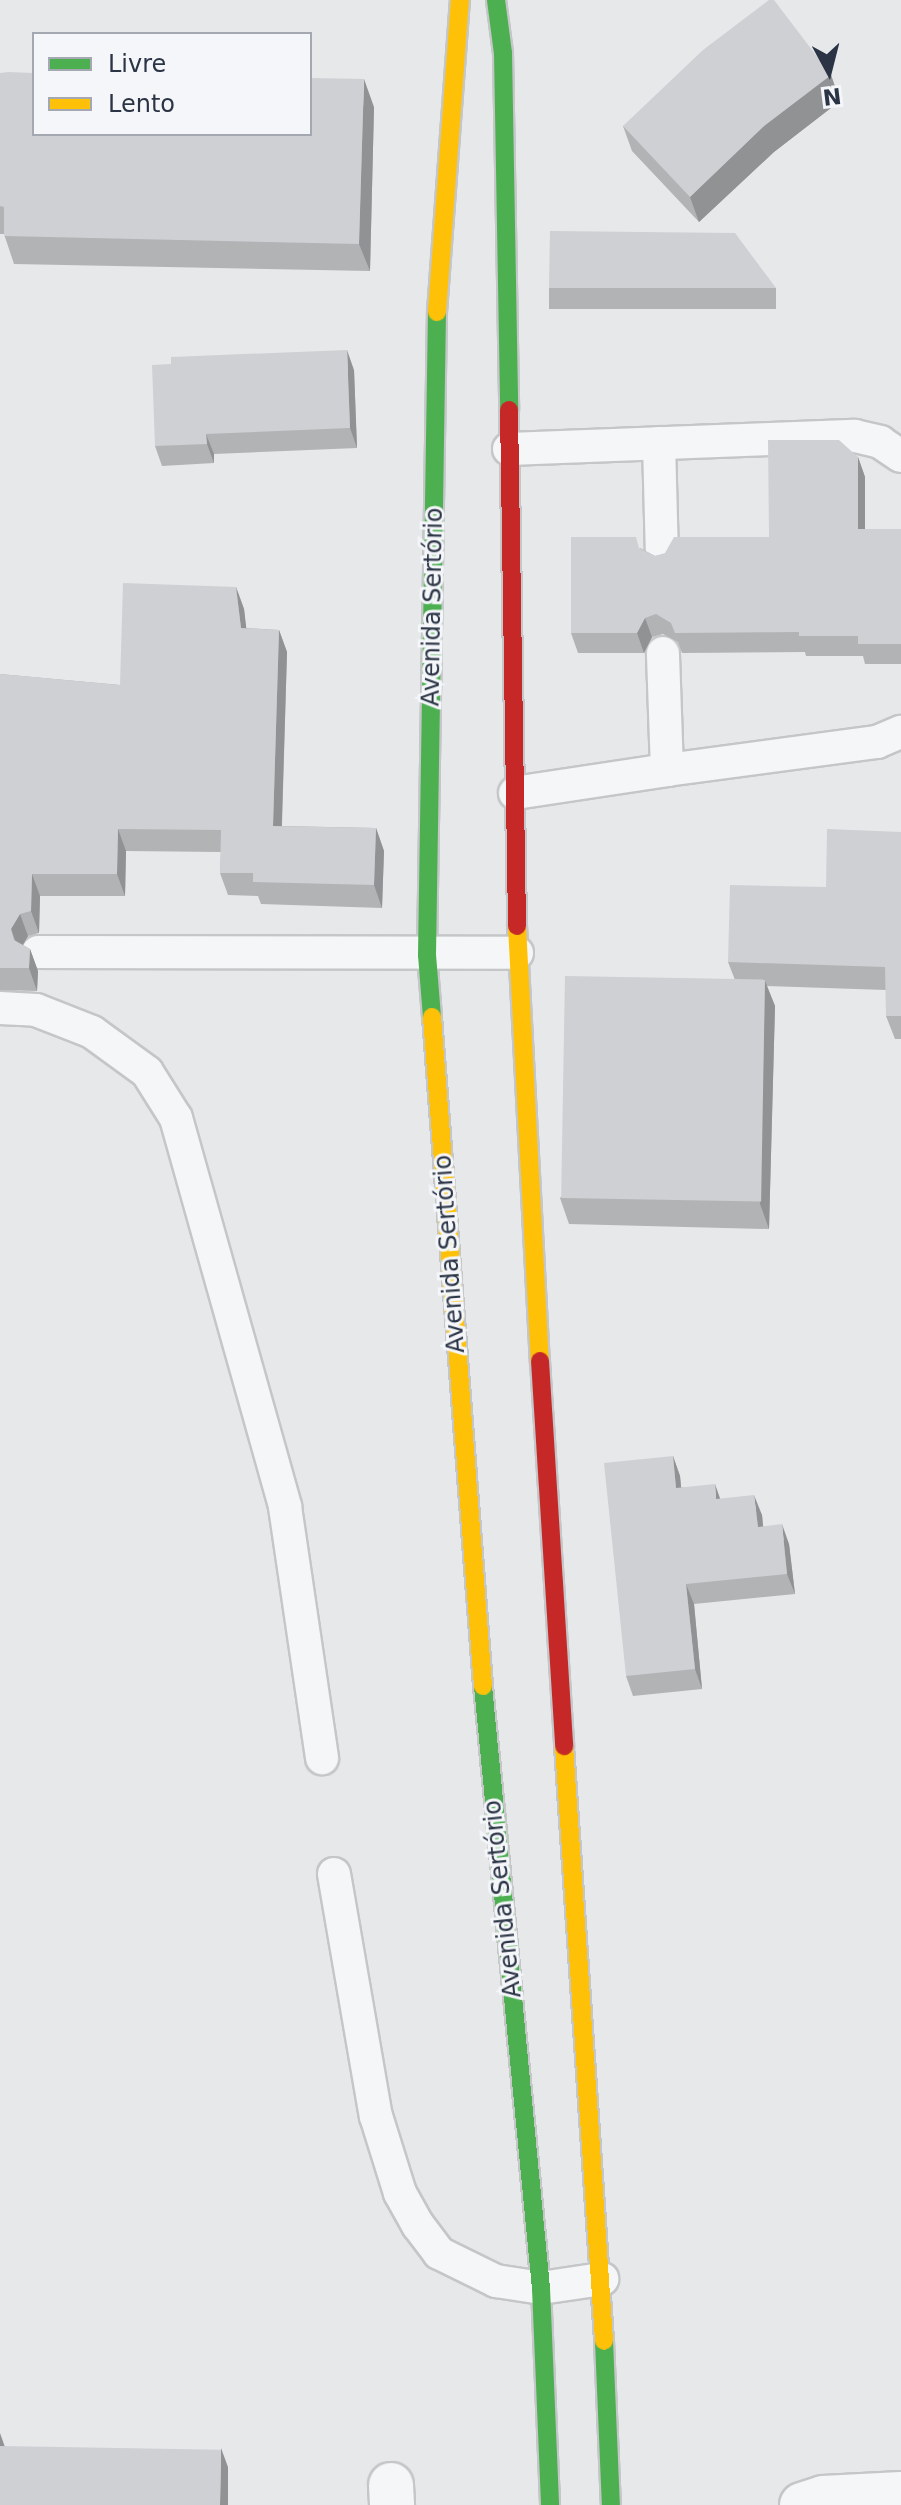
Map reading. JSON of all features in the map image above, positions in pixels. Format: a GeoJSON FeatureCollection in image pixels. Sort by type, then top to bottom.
{"type":"FeatureCollection","features":[{"type":"Feature","properties":{"kind":"main road","name":"Avenida Sertório"},"geometry":{"type":"LineString","coordinates":[[460,0],[438,267],[427,955],[483,1688],[541,2288],[550,2505]]}},
{"type":"Feature","properties":{"kind":"main road"},"geometry":{"type":"LineString","coordinates":[[496,0],[503,53],[517,953],[559,1683],[602,2279],[611,2505]]}},
{"type":"Feature","properties":{"kind":"street"},"geometry":{"type":"LineString","coordinates":[[802,2505],[823,2498],[901,2494]]}},
{"type":"Feature","properties":{"kind":"lane"},"geometry":{"type":"LineString","coordinates":[[509,449],[855,436],[880,442],[901,456]]}},
{"type":"Feature","properties":{"kind":"lane"},"geometry":{"type":"LineString","coordinates":[[659,443],[662,557]]}},
{"type":"Feature","properties":{"kind":"lane"},"geometry":{"type":"LineString","coordinates":[[663,653],[667,770]]}},
{"type":"Feature","properties":{"kind":"lane"},"geometry":{"type":"LineString","coordinates":[[515,793],[877,742],[901,732]]}},
{"type":"Feature","properties":{"kind":"lane"},"geometry":{"type":"LineString","coordinates":[[38,952],[517,953]]}},
{"type":"Feature","properties":{"kind":"lane"},"geometry":{"type":"LineString","coordinates":[[0,1008],[36,1010],[92,1032],[147,1072],[176,1118],[285,1507],[322,1758]]}},
{"type":"Feature","properties":{"kind":"lane"},"geometry":{"type":"LineString","coordinates":[[334,1874],[376,2116],[400,2193],[439,2253],[496,2281],[541,2288],[602,2279]]}},
{"type":"Feature","properties":{"kind":"building"},"geometry":{"type":"Polygon","coordinates":[[[769,0],[774,0],[831,75],[764,126],[690,197],[623,126],[703,50],[769,0]]]}},
{"type":"Feature","properties":{"kind":"building"},"geometry":{"type":"Polygon","coordinates":[[[0,73],[32,73],[32,136],[312,136],[312,78],[364,79],[359,244],[4,236],[4,207],[0,206],[0,73]]]}},
{"type":"Feature","properties":{"kind":"building"},"geometry":{"type":"Polygon","coordinates":[[[550,231],[735,233],[776,288],[549,288],[550,231]]]}},
{"type":"Feature","properties":{"kind":"building"},"geometry":{"type":"Polygon","coordinates":[[[347,350],[350,428],[206,434],[207,444],[155,446],[152,365],[171,364],[171,357],[347,350]]]}},
{"type":"Feature","properties":{"kind":"building"},"geometry":{"type":"Polygon","coordinates":[[[768,440],[839,440],[858,457],[858,529],[901,529],[901,644],[858,644],[858,636],[799,636],[799,632],[675,633],[671,623],[656,614],[645,618],[637,633],[571,633],[571,537],[636,537],[639,548],[655,556],[665,553],[674,537],[769,537],[768,440]]]}},
{"type":"Feature","properties":{"kind":"building"},"geometry":{"type":"Polygon","coordinates":[[[123,583],[236,587],[241,628],[279,630],[273,826],[376,828],[374,885],[253,882],[253,873],[220,873],[221,830],[118,829],[117,874],[32,874],[31,911],[20,914],[11,929],[14,940],[30,949],[29,968],[0,968],[0,674],[120,685],[123,583]]]}},
{"type":"Feature","properties":{"kind":"building"},"geometry":{"type":"Polygon","coordinates":[[[827,829],[901,832],[901,1016],[886,1016],[885,967],[728,962],[730,885],[826,887],[827,829]]]}},
{"type":"Feature","properties":{"kind":"building"},"geometry":{"type":"Polygon","coordinates":[[[565,976],[765,979],[761,1201],[561,1198],[565,976]]]}},
{"type":"Feature","properties":{"kind":"building"},"geometry":{"type":"Polygon","coordinates":[[[673,1456],[676,1488],[715,1484],[716,1499],[754,1495],[758,1527],[782,1524],[787,1574],[686,1584],[695,1669],[626,1676],[604,1463],[673,1456]]]}},
{"type":"Feature","properties":{"kind":"building"},"geometry":{"type":"Polygon","coordinates":[[[0,2446],[221,2450],[220,2505],[0,2505],[0,2446]]]}},
{"type":"Feature","properties":{"kind":"traffic: fast"},"geometry":{"type":"LineString","coordinates":[[496,0],[503,53],[509,410]]}},
{"type":"Feature","properties":{"kind":"traffic: fast"},"geometry":{"type":"LineString","coordinates":[[432,1017],[427,955],[437,312]]}},
{"type":"Feature","properties":{"kind":"traffic: fast"},"geometry":{"type":"LineString","coordinates":[[483,1686],[541,2288],[550,2505]]}},
{"type":"Feature","properties":{"kind":"traffic: fast"},"geometry":{"type":"LineString","coordinates":[[604,2341],[611,2505]]}},
{"type":"Feature","properties":{"kind":"traffic: slow"},"geometry":{"type":"LineString","coordinates":[[437,312],[460,0]]}},
{"type":"Feature","properties":{"kind":"traffic: slow"},"geometry":{"type":"LineString","coordinates":[[517,926],[540,1361]]}},
{"type":"Feature","properties":{"kind":"traffic: slow"},"geometry":{"type":"LineString","coordinates":[[432,1017],[483,1686]]}},
{"type":"Feature","properties":{"kind":"traffic: slow"},"geometry":{"type":"LineString","coordinates":[[564,1746],[604,2341]]}},
{"type":"Feature","properties":{"kind":"traffic: jam"},"geometry":{"type":"LineString","coordinates":[[509,410],[517,926]]}},
{"type":"Feature","properties":{"kind":"traffic: jam"},"geometry":{"type":"LineString","coordinates":[[540,1361],[564,1746]]}}]}
